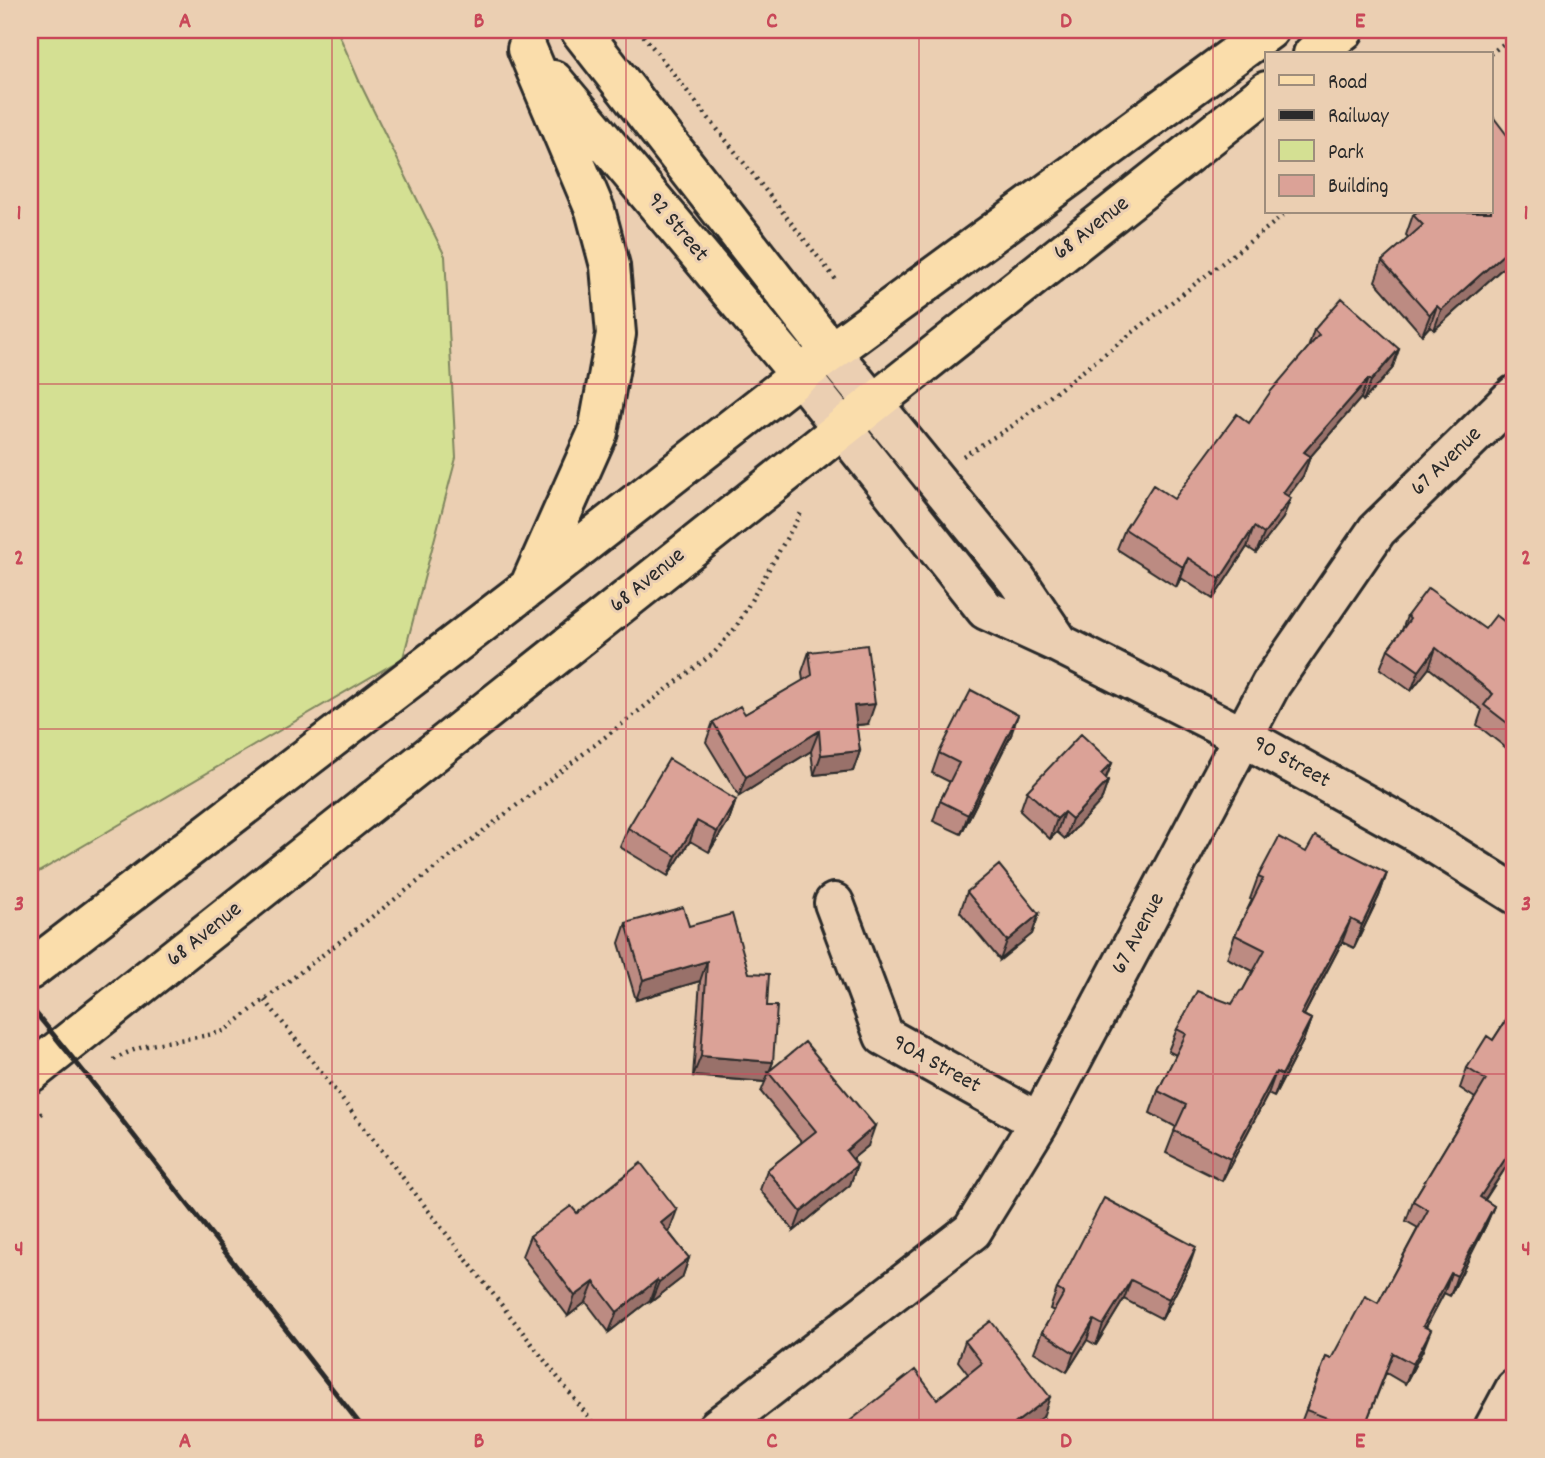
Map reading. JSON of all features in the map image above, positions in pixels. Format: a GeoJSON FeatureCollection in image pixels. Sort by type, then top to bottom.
{"type":"FeatureCollection","features":[{"type":"Feature","properties":{"kind":"main road","name":"92 Street"},"geometry":{"type":"LineString","coordinates":[[580,30],[831,352]]}},
{"type":"Feature","properties":{"kind":"main road"},"geometry":{"type":"LineString","coordinates":[[30,970],[800,375],[1269,30]]}},
{"type":"Feature","properties":{"kind":"main road"},"geometry":{"type":"LineString","coordinates":[[1316,52],[1344,30]]}},
{"type":"Feature","properties":{"kind":"main road","name":"92 Street"},"geometry":{"type":"LineString","coordinates":[[519,40],[800,375]]}},
{"type":"Feature","properties":{"kind":"main road"},"geometry":{"type":"LineString","coordinates":[[519,40],[595,210],[610,266],[616,334],[598,432],[529,587]]}},
{"type":"Feature","properties":{"kind":"main road","name":"68 Avenue"},"geometry":{"type":"LineString","coordinates":[[30,1073],[1265,93]]}},
{"type":"Feature","properties":{"kind":"street","name":"92 Street"},"geometry":{"type":"LineString","coordinates":[[831,352],[873,404]]}},
{"type":"Feature","properties":{"kind":"street","name":"92 Street"},"geometry":{"type":"LineString","coordinates":[[800,375],[841,427]]}},
{"type":"Feature","properties":{"kind":"street","name":"67 Avenue"},"geometry":{"type":"LineString","coordinates":[[717,1428],[972,1231],[1039,1122],[1271,684],[1377,530],[1515,395]]}},
{"type":"Feature","properties":{"kind":"street","name":"90 Street"},"geometry":{"type":"LineString","coordinates":[[873,404],[1017,580],[1060,643]]}},
{"type":"Feature","properties":{"kind":"street","name":"90 Street"},"geometry":{"type":"LineString","coordinates":[[841,427],[986,610],[1060,643],[1244,737],[1419,834],[1515,894]]}},
{"type":"Feature","properties":{"kind":"street","name":"90A Street"},"geometry":{"type":"LineString","coordinates":[[834,903],[884,1036],[1039,1122]]}},
{"type":"Feature","properties":{"kind":"street"},"geometry":{"type":"LineString","coordinates":[[1494,1428],[1515,1389]]}},
{"type":"Feature","properties":{"kind":"path"},"geometry":{"type":"LineString","coordinates":[[639,30],[837,281]]}},
{"type":"Feature","properties":{"kind":"path"},"geometry":{"type":"LineString","coordinates":[[1492,52],[1515,35]]}},
{"type":"Feature","properties":{"kind":"path"},"geometry":{"type":"LineString","coordinates":[[957,460],[1012,426],[1285,214]]}},
{"type":"Feature","properties":{"kind":"path"},"geometry":{"type":"LineString","coordinates":[[108,1064],[127,1051],[224,1031],[715,653],[736,627],[802,510]]}},
{"type":"Feature","properties":{"kind":"path"},"geometry":{"type":"LineString","coordinates":[[265,1000],[597,1428]]}},
{"type":"Feature","properties":{"kind":"green space"},"geometry":{"type":"Polygon","coordinates":[[[30,30],[337,30],[445,256],[456,458],[403,658],[30,877],[30,30]]]}},
{"type":"Feature","properties":{"kind":"building"},"geometry":{"type":"Polygon","coordinates":[[[1492,115],[1513,143],[1515,141],[1515,244],[1441,310],[1437,306],[1430,315],[1382,261],[1423,225],[1413,215],[1492,214],[1492,115]]]}},
{"type":"Feature","properties":{"kind":"building"},"geometry":{"type":"Polygon","coordinates":[[[1342,298],[1399,349],[1371,381],[1368,379],[1304,452],[1310,456],[1283,493],[1291,498],[1264,534],[1254,527],[1220,579],[1188,558],[1183,567],[1125,529],[1153,485],[1174,499],[1237,414],[1249,423],[1271,391],[1319,335],[1314,330],[1342,298]]]}},
{"type":"Feature","properties":{"kind":"building"},"geometry":{"type":"Polygon","coordinates":[[[1428,588],[1485,629],[1496,615],[1515,630],[1515,729],[1484,705],[1493,694],[1436,648],[1419,671],[1388,649],[1410,619],[1407,616],[1428,588]]]}},
{"type":"Feature","properties":{"kind":"building"},"geometry":{"type":"Polygon","coordinates":[[[867,645],[875,704],[854,706],[860,751],[821,755],[819,731],[746,777],[713,722],[740,706],[745,714],[812,675],[809,652],[867,645]]]}},
{"type":"Feature","properties":{"kind":"building"},"geometry":{"type":"Polygon","coordinates":[[[971,690],[1018,715],[968,815],[940,801],[959,763],[939,753],[971,690]]]}},
{"type":"Feature","properties":{"kind":"building"},"geometry":{"type":"Polygon","coordinates":[[[1081,734],[1112,763],[1101,774],[1108,781],[1072,819],[1064,812],[1057,819],[1027,791],[1081,734]]]}},
{"type":"Feature","properties":{"kind":"building"},"geometry":{"type":"Polygon","coordinates":[[[669,759],[736,800],[717,832],[697,821],[676,856],[628,828],[669,759]]]}},
{"type":"Feature","properties":{"kind":"building"},"geometry":{"type":"Polygon","coordinates":[[[1315,836],[1387,873],[1362,925],[1351,919],[1301,1014],[1311,1019],[1282,1075],[1276,1072],[1230,1159],[1174,1131],[1186,1105],[1158,1091],[1186,1034],[1177,1029],[1197,991],[1232,1004],[1265,950],[1235,935],[1263,879],[1258,877],[1279,837],[1306,852],[1315,836]]]}},
{"type":"Feature","properties":{"kind":"building"},"geometry":{"type":"Polygon","coordinates":[[[999,865],[1039,914],[1007,941],[967,892],[999,865]]]}},
{"type":"Feature","properties":{"kind":"building"},"geometry":{"type":"Polygon","coordinates":[[[683,907],[689,926],[732,914],[749,973],[769,974],[767,1006],[777,1006],[773,1062],[701,1056],[707,961],[643,980],[626,923],[683,907]]]}},
{"type":"Feature","properties":{"kind":"building"},"geometry":{"type":"Polygon","coordinates":[[[1515,1006],[1515,1149],[1513,1147],[1480,1197],[1494,1206],[1457,1276],[1451,1273],[1423,1326],[1431,1330],[1413,1364],[1393,1353],[1364,1428],[1353,1428],[1306,1410],[1326,1357],[1331,1359],[1365,1296],[1378,1303],[1428,1210],[1413,1201],[1486,1080],[1467,1068],[1487,1036],[1493,1040],[1515,1006]]]}},
{"type":"Feature","properties":{"kind":"building"},"geometry":{"type":"Polygon","coordinates":[[[805,1042],[875,1126],[846,1151],[857,1165],[801,1212],[767,1170],[816,1131],[768,1072],[805,1042]]]}},
{"type":"Feature","properties":{"kind":"building"},"geometry":{"type":"Polygon","coordinates":[[[641,1163],[677,1210],[661,1223],[689,1258],[617,1312],[594,1282],[575,1296],[530,1236],[571,1206],[577,1213],[641,1163]]]}},
{"type":"Feature","properties":{"kind":"building"},"geometry":{"type":"Polygon","coordinates":[[[1104,1198],[1196,1247],[1169,1299],[1131,1280],[1103,1325],[1094,1320],[1074,1353],[1042,1332],[1064,1293],[1057,1289],[1104,1198]]]}},
{"type":"Feature","properties":{"kind":"building"},"geometry":{"type":"Polygon","coordinates":[[[991,1321],[1050,1397],[1009,1428],[841,1428],[915,1370],[937,1399],[982,1363],[965,1341],[991,1321]]]}},
{"type":"Feature","properties":{"kind":"railway"},"geometry":{"type":"LineString","coordinates":[[30,1006],[363,1428]]}}]}
